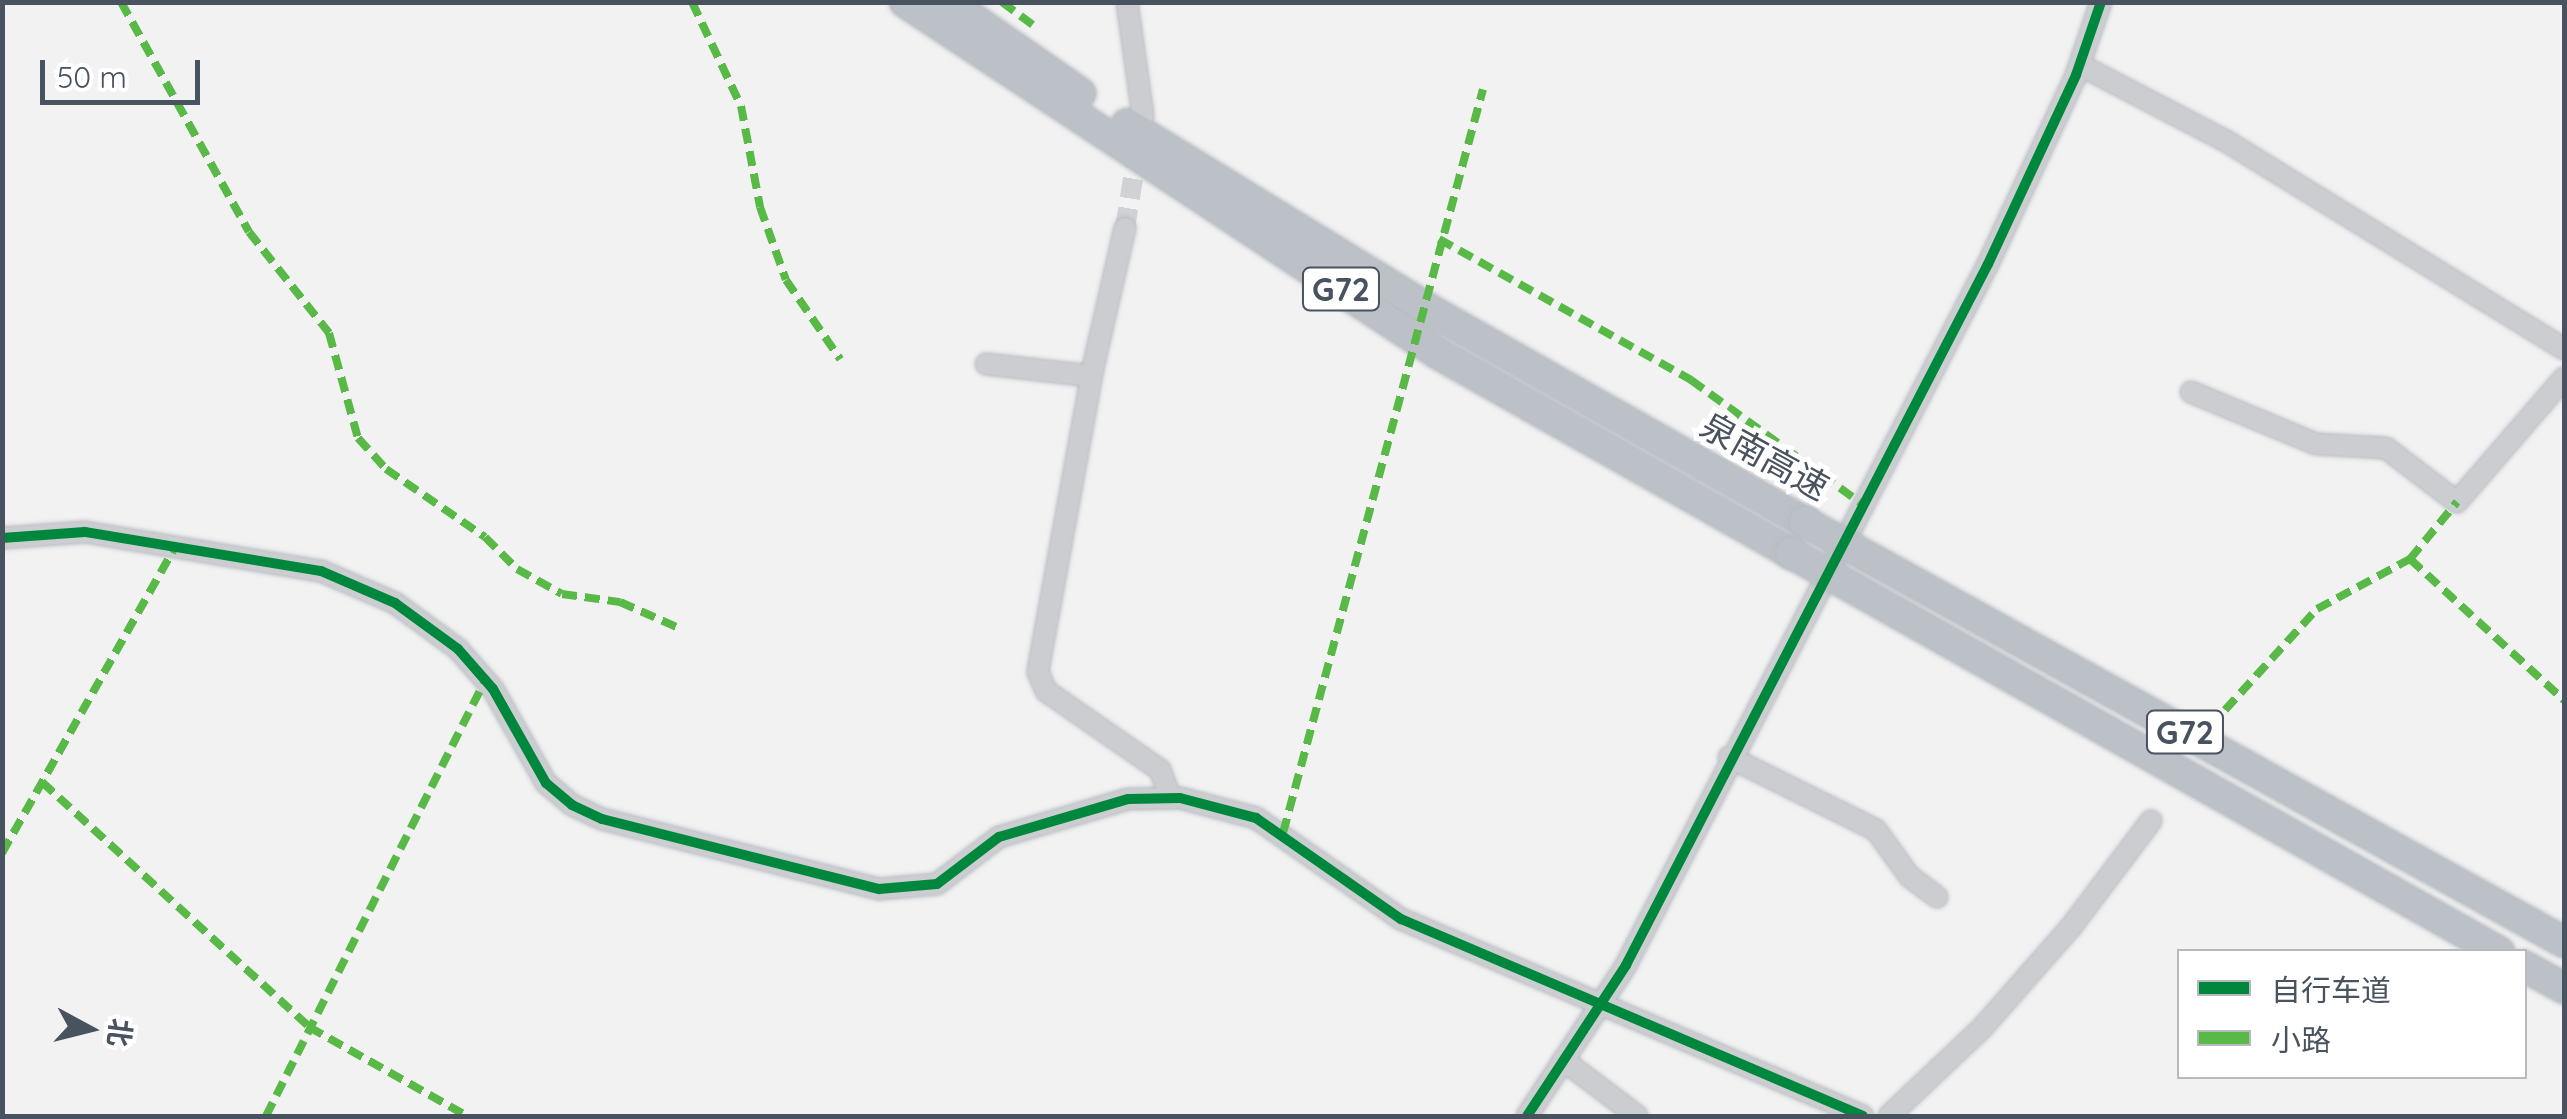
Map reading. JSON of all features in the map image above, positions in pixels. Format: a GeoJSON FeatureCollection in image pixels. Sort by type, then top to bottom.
{"type":"FeatureCollection","features":[{"type":"Feature","properties":{"kind":"highway","name":"泉南高速"},"geometry":{"type":"LineString","coordinates":[[905,2],[1436,353],[2494,949]]}},
{"type":"Feature","properties":{"kind":"highway","name":"泉南高速"},"geometry":{"type":"LineString","coordinates":[[949,2],[1106,112],[1444,318],[2564,942]]}},
{"type":"Feature","properties":{"kind":"highway"},"geometry":{"type":"LineString","coordinates":[[2527,968],[2564,988]]}},
{"type":"Feature","properties":{"kind":"street"},"geometry":{"type":"LineString","coordinates":[[1126,2],[1142,116]]}},
{"type":"Feature","properties":{"kind":"street"},"geometry":{"type":"LineString","coordinates":[[1527,1116],[1602,1000],[1988,264],[2080,65],[2102,2]]}},
{"type":"Feature","properties":{"kind":"street"},"geometry":{"type":"LineString","coordinates":[[2080,65],[2226,141],[2564,349]]}},
{"type":"Feature","properties":{"kind":"street"},"geometry":{"type":"LineString","coordinates":[[1125,228],[1092,376],[1038,672],[1046,691],[1160,770],[1171,798]]}},
{"type":"Feature","properties":{"kind":"street"},"geometry":{"type":"LineString","coordinates":[[986,364],[1092,376]]}},
{"type":"Feature","properties":{"kind":"street"},"geometry":{"type":"LineString","coordinates":[[2191,392],[2316,444],[2386,448],[2457,502],[2564,378]]}},
{"type":"Feature","properties":{"kind":"street"},"geometry":{"type":"LineString","coordinates":[[2,538],[85,532],[321,570],[395,603],[458,650],[493,689],[546,783],[572,805],[602,819],[880,889],[937,884],[1000,837],[1070,811],[1171,798],[1256,818],[1402,919],[1602,1000],[1863,1116]]}},
{"type":"Feature","properties":{"kind":"street"},"geometry":{"type":"LineString","coordinates":[[1729,757],[1876,830],[1909,876],[1937,897]]}},
{"type":"Feature","properties":{"kind":"street"},"geometry":{"type":"LineString","coordinates":[[1888,1116],[2058,942],[2151,821]]}},
{"type":"Feature","properties":{"kind":"street"},"geometry":{"type":"LineString","coordinates":[[1564,1060],[1637,1116]]}},
{"type":"Feature","properties":{"kind":"tunnel"},"geometry":{"type":"LineString","coordinates":[[1125,228],[1138,148]]}},
{"type":"Feature","properties":{"kind":"marked path"},"geometry":{"type":"LineString","coordinates":[[121,2],[249,232],[329,333],[358,438],[386,469],[485,537],[517,569],[562,594],[620,602],[679,628]]}},
{"type":"Feature","properties":{"kind":"marked path"},"geometry":{"type":"LineString","coordinates":[[692,2],[741,106],[760,207],[786,280],[840,359]]}},
{"type":"Feature","properties":{"kind":"marked path"},"geometry":{"type":"LineString","coordinates":[[1002,2],[1037,28]]}},
{"type":"Feature","properties":{"kind":"marked path"},"geometry":{"type":"LineString","coordinates":[[1283,833],[1483,89]]}},
{"type":"Feature","properties":{"kind":"marked path"},"geometry":{"type":"LineString","coordinates":[[1439,239],[1691,380],[1861,503]]}},
{"type":"Feature","properties":{"kind":"marked path"},"geometry":{"type":"LineString","coordinates":[[2225,710],[2317,609],[2410,559],[2457,502]]}},
{"type":"Feature","properties":{"kind":"marked path"},"geometry":{"type":"LineString","coordinates":[[2,853],[177,544]]}},
{"type":"Feature","properties":{"kind":"marked path"},"geometry":{"type":"LineString","coordinates":[[2410,559],[2564,700]]}},
{"type":"Feature","properties":{"kind":"marked path"},"geometry":{"type":"LineString","coordinates":[[266,1116],[485,680]]}},
{"type":"Feature","properties":{"kind":"marked path"},"geometry":{"type":"LineString","coordinates":[[42,782],[309,1027],[467,1116]]}},
{"type":"Feature","properties":{"kind":"cycle path"},"geometry":{"type":"LineString","coordinates":[[1527,1116],[1626,965],[1988,264],[2076,75],[2101,2]]}},
{"type":"Feature","properties":{"kind":"cycle path"},"geometry":{"type":"LineString","coordinates":[[2,538],[85,532],[321,571],[395,603],[458,649],[493,689],[546,783],[572,805],[602,819],[879,889],[937,884],[999,837],[1128,799],[1180,798],[1256,818],[1401,919],[1863,1116]]}}]}
